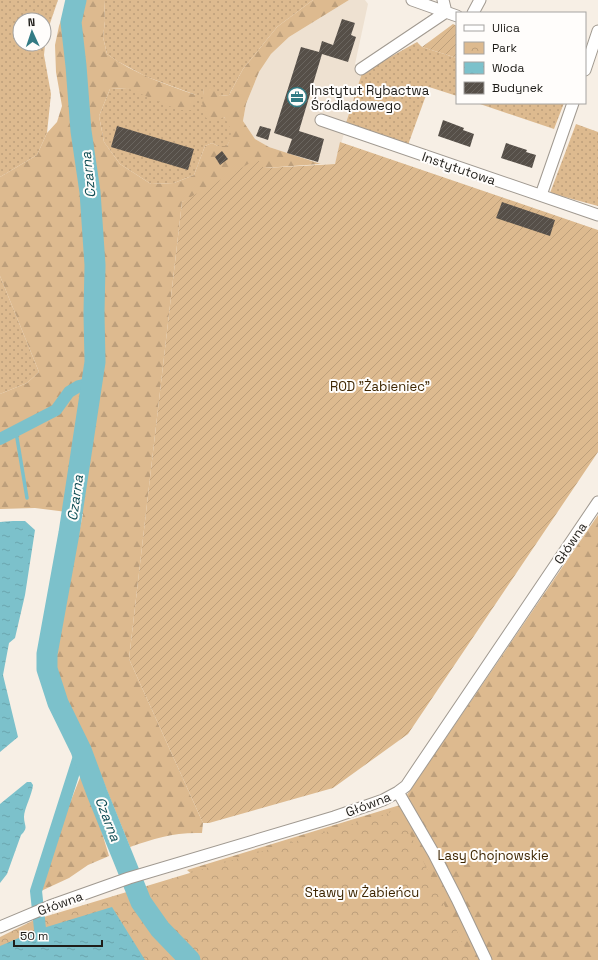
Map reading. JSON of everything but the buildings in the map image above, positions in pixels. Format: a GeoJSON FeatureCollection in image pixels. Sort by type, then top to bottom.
{"type":"FeatureCollection","features":[{"type":"Feature","properties":{"kind":"street"},"geometry":{"type":"LineString","coordinates":[[412,0],[456,16]]}},
{"type":"Feature","properties":{"kind":"street"},"geometry":{"type":"LineString","coordinates":[[443,0],[446,12]]}},
{"type":"Feature","properties":{"kind":"street"},"geometry":{"type":"LineString","coordinates":[[474,12],[480,0]]}},
{"type":"Feature","properties":{"kind":"street"},"geometry":{"type":"LineString","coordinates":[[361,69],[446,12]]}},
{"type":"Feature","properties":{"kind":"street"},"geometry":{"type":"LineString","coordinates":[[586,63],[598,31]]}},
{"type":"Feature","properties":{"kind":"street"},"geometry":{"type":"LineString","coordinates":[[541,195],[573,104]]}},
{"type":"Feature","properties":{"kind":"street","name":"Instytutowa"},"geometry":{"type":"LineString","coordinates":[[321,120],[598,215]]}},
{"type":"Feature","properties":{"kind":"street","name":"Główna"},"geometry":{"type":"LineString","coordinates":[[0,927],[50,906],[146,872],[334,817],[383,800],[398,792],[406,786],[598,502]]}},
{"type":"Feature","properties":{"kind":"street"},"geometry":{"type":"LineString","coordinates":[[398,792],[434,854],[486,960]]}},
{"type":"Feature","properties":{"kind":"shaded area"},"geometry":{"type":"Polygon","coordinates":[[[349,0],[365,0],[368,4],[355,64],[360,66],[362,73],[335,164],[321,164],[269,147],[255,139],[243,121],[246,104],[259,72],[271,54],[289,37],[349,0]]]}},
{"type":"Feature","properties":{"kind":"green space"},"geometry":{"type":"Polygon","coordinates":[[[0,0],[58,0],[52,18],[52,12],[12,12],[12,52],[44,52],[51,94],[47,133],[37,155],[0,177],[0,0]]]}},
{"type":"Feature","properties":{"kind":"green space"},"geometry":{"type":"Polygon","coordinates":[[[68,0],[104,0],[105,21],[103,37],[107,54],[139,73],[196,95],[191,110],[179,110],[127,88],[110,89],[99,116],[104,142],[120,164],[151,184],[174,183],[194,175],[205,146],[212,143],[218,146],[227,146],[231,131],[224,117],[213,122],[205,117],[202,102],[204,88],[213,86],[220,96],[229,95],[243,69],[277,27],[313,0],[349,0],[289,37],[271,54],[259,72],[246,104],[243,121],[255,139],[269,147],[321,164],[264,168],[182,202],[129,659],[203,823],[202,833],[165,836],[130,847],[91,751],[68,708],[57,680],[53,664],[53,653],[83,514],[35,508],[0,509],[0,394],[27,383],[39,372],[0,276],[0,177],[37,155],[47,133],[57,122],[62,106],[56,72],[55,45],[59,26],[68,0]]]}},
{"type":"Feature","properties":{"kind":"green space"},"geometry":{"type":"Polygon","coordinates":[[[104,0],[313,0],[277,27],[243,69],[229,95],[220,96],[204,88],[203,102],[223,116],[230,126],[232,132],[227,146],[218,146],[212,143],[205,146],[194,175],[174,183],[151,184],[120,164],[104,142],[99,116],[110,89],[127,88],[196,95],[147,77],[107,54],[103,37],[105,21],[104,0]]]}},
{"type":"Feature","properties":{"kind":"green space"},"geometry":{"type":"Polygon","coordinates":[[[453,24],[456,26],[456,58],[422,47],[453,24]]]}},
{"type":"Feature","properties":{"kind":"green space"},"geometry":{"type":"Polygon","coordinates":[[[417,42],[422,47],[456,58],[456,96],[429,87],[408,145],[346,123],[362,73],[417,42]]]}},
{"type":"Feature","properties":{"kind":"green space"},"geometry":{"type":"Polygon","coordinates":[[[480,104],[564,104],[554,129],[480,104]]]}},
{"type":"Feature","properties":{"kind":"green space"},"geometry":{"type":"Polygon","coordinates":[[[576,124],[598,132],[598,206],[550,193],[576,124]]]}},
{"type":"Feature","properties":{"kind":"green space","name":"ROD \"Żabieniec\""},"geometry":{"type":"Polygon","coordinates":[[[340,142],[598,230],[598,452],[408,734],[333,788],[209,823],[203,823],[129,659],[182,202],[257,159],[264,168],[335,164],[340,142]]]}},
{"type":"Feature","properties":{"kind":"green space"},"geometry":{"type":"Polygon","coordinates":[[[0,276],[39,372],[27,383],[0,394],[0,276]]]}},
{"type":"Feature","properties":{"kind":"green space","name":"Lasy Chojnowskie"},"geometry":{"type":"Polygon","coordinates":[[[598,515],[598,960],[286,960],[187,870],[400,805],[598,515]]]}},
{"type":"Feature","properties":{"kind":"green space"},"geometry":{"type":"Polygon","coordinates":[[[83,770],[109,856],[88,865],[69,878],[41,891],[42,881],[53,846],[83,770]]]}},
{"type":"Feature","properties":{"kind":"green space","name":"Stawy w Żabieńcu"},"geometry":{"type":"Polygon","coordinates":[[[397,807],[471,960],[0,960],[0,937],[34,920],[389,813],[397,807]]]}},
{"type":"Feature","properties":{"kind":"water"},"geometry":{"type":"Polygon","coordinates":[[[25,521],[35,530],[25,595],[15,638],[9,643],[3,675],[18,737],[0,752],[0,522],[25,521]]]}},
{"type":"Feature","properties":{"kind":"water"},"geometry":{"type":"Polygon","coordinates":[[[27,782],[31,782],[33,785],[24,814],[26,826],[21,835],[7,874],[0,883],[0,804],[27,782]]]}},
{"type":"Feature","properties":{"kind":"water"},"geometry":{"type":"Polygon","coordinates":[[[112,907],[145,960],[0,960],[0,946],[40,929],[112,907]]]}},
{"type":"Feature","properties":{"kind":"waterway","name":"Czarna"},"geometry":{"type":"LineString","coordinates":[[76,0],[71,22],[81,131],[90,192],[95,265],[95,362],[69,533],[47,654],[47,669],[58,703],[81,750],[141,902],[160,929],[190,960]]}},
{"type":"Feature","properties":{"kind":"waterway"},"geometry":{"type":"LineString","coordinates":[[0,439],[56,410],[69,392],[79,386],[92,383]]}},
{"type":"Feature","properties":{"kind":"waterway"},"geometry":{"type":"LineString","coordinates":[[16,432],[27,498]]}},
{"type":"Feature","properties":{"kind":"waterway"},"geometry":{"type":"LineString","coordinates":[[40,929],[36,891],[81,750]]}},
{"type":"Feature","properties":{"kind":"place","name":"Instytut Rybactwa Śródlądowego"},"geometry":{"type":"Point","coordinates":[297,97]}}]}
